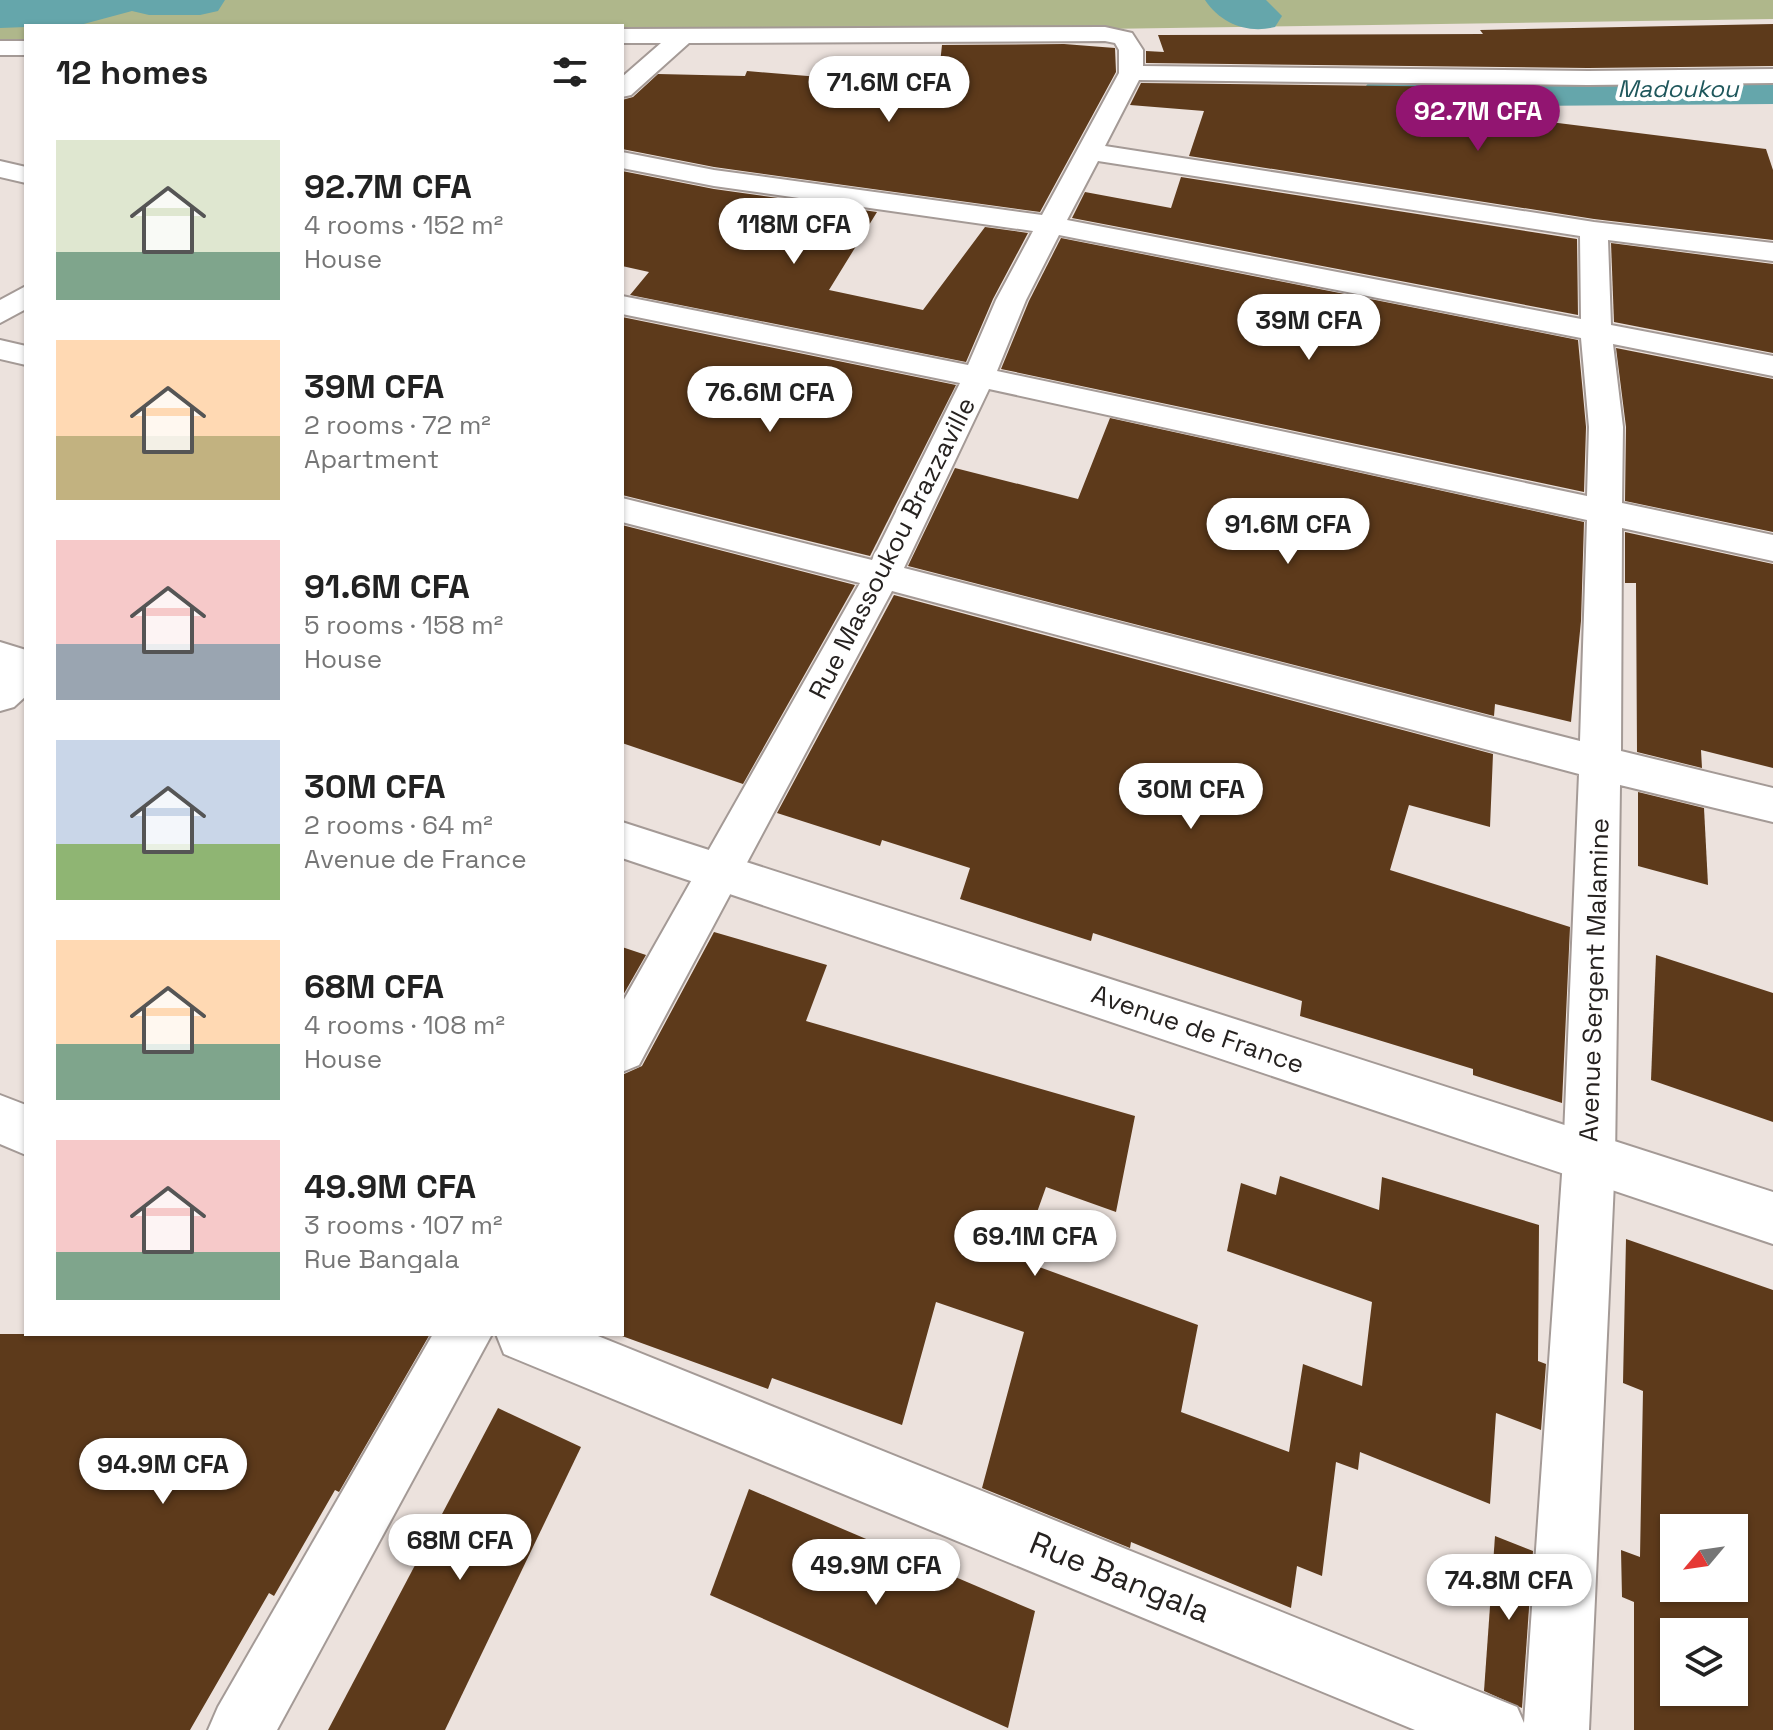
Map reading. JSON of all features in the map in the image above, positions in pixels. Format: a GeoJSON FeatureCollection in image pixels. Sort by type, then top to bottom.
{"type":"FeatureCollection","features":[{"type":"Feature","properties":{"kind":"street"},"geometry":{"type":"LineString","coordinates":[[624,36],[1105,34],[1124,38],[1131,50],[1131,73],[1572,78],[1773,76]]}},
{"type":"Feature","properties":{"kind":"street"},"geometry":{"type":"LineString","coordinates":[[624,88],[684,35]]}},
{"type":"Feature","properties":{"kind":"street"},"geometry":{"type":"LineString","coordinates":[[0,48],[24,48]]}},
{"type":"Feature","properties":{"kind":"street","name":"Rue Massoukou Brazzaville"},"geometry":{"type":"LineString","coordinates":[[624,1045],[883,574],[979,377],[1011,300],[1092,152],[1131,73]]}},
{"type":"Feature","properties":{"kind":"street"},"geometry":{"type":"LineString","coordinates":[[1092,152],[1594,230],[1773,252]]}},
{"type":"Feature","properties":{"kind":"street"},"geometry":{"type":"LineString","coordinates":[[624,160],[714,178],[1050,225],[1596,334],[1773,366]]}},
{"type":"Feature","properties":{"kind":"street"},"geometry":{"type":"LineString","coordinates":[[0,169],[24,175]]}},
{"type":"Feature","properties":{"kind":"street","name":"Avenue Sergent Malamine"},"geometry":{"type":"LineString","coordinates":[[1556,1730],[1589,1160],[1600,765],[1602,511],[1606,427],[1596,334],[1594,230]]}},
{"type":"Feature","properties":{"kind":"street"},"geometry":{"type":"LineString","coordinates":[[0,314],[24,296]]}},
{"type":"Feature","properties":{"kind":"street"},"geometry":{"type":"LineString","coordinates":[[624,305],[979,377],[1773,548]]}},
{"type":"Feature","properties":{"kind":"street"},"geometry":{"type":"LineString","coordinates":[[0,349],[24,355]]}},
{"type":"Feature","properties":{"kind":"street"},"geometry":{"type":"LineString","coordinates":[[624,510],[883,574],[1600,765],[1773,805]]}},
{"type":"Feature","properties":{"kind":"street"},"geometry":{"type":"LineString","coordinates":[[0,657],[24,664]]}},
{"type":"Feature","properties":{"kind":"street"},"geometry":{"type":"LineString","coordinates":[[0,696],[24,674]]}},
{"type":"Feature","properties":{"kind":"street","name":"Avenue de France"},"geometry":{"type":"LineString","coordinates":[[624,841],[722,870],[1589,1160],[1773,1218]]}},
{"type":"Feature","properties":{"kind":"street"},"geometry":{"type":"LineString","coordinates":[[0,1119],[24,1129]]}},
{"type":"Feature","properties":{"kind":"street"},"geometry":{"type":"LineString","coordinates":[[241,1730],[463,1336]]}},
{"type":"Feature","properties":{"kind":"street","name":"Rue Bangala"},"geometry":{"type":"LineString","coordinates":[[529,1336],[1494,1730]]}},
{"type":"Feature","properties":{"kind":"green space"},"geometry":{"type":"Polygon","coordinates":[[[0,0],[1773,0],[1773,19],[624,36],[624,24],[24,24],[24,47],[0,48],[0,0]]]}},
{"type":"Feature","properties":{"kind":"building"},"geometry":{"type":"Polygon","coordinates":[[[1773,24],[1773,66],[1588,68],[1146,63],[1146,51],[1164,52],[1158,35],[1483,34],[1480,30],[1773,24]]]}},
{"type":"Feature","properties":{"kind":"building"},"geometry":{"type":"Polygon","coordinates":[[[1064,44],[1115,48],[1116,72],[1040,212],[714,167],[624,149],[624,99],[633,97],[658,74],[745,76],[747,71],[832,78],[829,85],[937,91],[942,45],[1064,44]]]}},
{"type":"Feature","properties":{"kind":"building"},"geometry":{"type":"Polygon","coordinates":[[[1141,83],[1478,87],[1477,113],[1766,149],[1773,170],[1773,240],[1594,219],[1189,156],[1204,111],[1130,105],[1141,83]]]}},
{"type":"Feature","properties":{"kind":"building"},"geometry":{"type":"Polygon","coordinates":[[[624,171],[714,189],[877,212],[829,290],[923,310],[985,227],[1028,233],[993,299],[966,362],[630,295],[649,272],[624,266],[624,171]]]}},
{"type":"Feature","properties":{"kind":"building"},"geometry":{"type":"Polygon","coordinates":[[[1181,177],[1577,239],[1578,315],[1072,218],[1085,192],[1171,208],[1181,177]]]}},
{"type":"Feature","properties":{"kind":"building"},"geometry":{"type":"Polygon","coordinates":[[[1061,238],[1578,340],[1586,427],[1584,492],[1001,369],[1029,301],[1061,238]]]}},
{"type":"Feature","properties":{"kind":"building"},"geometry":{"type":"Polygon","coordinates":[[[1611,243],[1773,264],[1773,353],[1614,322],[1611,243]]]}},
{"type":"Feature","properties":{"kind":"building"},"geometry":{"type":"Polygon","coordinates":[[[624,317],[956,385],[870,556],[624,495],[624,317]]]}},
{"type":"Feature","properties":{"kind":"building"},"geometry":{"type":"Polygon","coordinates":[[[1616,348],[1773,379],[1773,532],[1625,501],[1626,427],[1616,348]]]}},
{"type":"Feature","properties":{"kind":"building"},"geometry":{"type":"Polygon","coordinates":[[[1110,418],[1584,522],[1581,621],[1571,722],[1495,704],[1494,716],[908,566],[955,468],[1078,499],[1110,418]]]}},
{"type":"Feature","properties":{"kind":"building"},"geometry":{"type":"Polygon","coordinates":[[[624,526],[855,585],[743,784],[624,744],[624,526]]]}},
{"type":"Feature","properties":{"kind":"building"},"geometry":{"type":"Polygon","coordinates":[[[1625,532],[1773,564],[1773,768],[1701,750],[1702,768],[1637,752],[1636,583],[1625,583],[1625,532]]]}},
{"type":"Feature","properties":{"kind":"building"},"geometry":{"type":"Polygon","coordinates":[[[894,595],[1493,754],[1490,827],[1409,805],[1390,870],[1570,927],[1562,1103],[1473,1075],[1473,1069],[1300,1016],[1302,1001],[1093,933],[1091,941],[960,899],[970,868],[882,840],[880,846],[777,813],[894,595]]]}},
{"type":"Feature","properties":{"kind":"building"},"geometry":{"type":"Polygon","coordinates":[[[1638,792],[1704,808],[1708,885],[1638,866],[1638,792]]]}},
{"type":"Feature","properties":{"kind":"building"},"geometry":{"type":"Polygon","coordinates":[[[714,932],[827,965],[806,1021],[1135,1116],[1116,1212],[1046,1187],[1020,1260],[1198,1325],[1181,1412],[1289,1452],[1303,1364],[1362,1386],[1372,1302],[1227,1251],[1241,1183],[1276,1195],[1280,1176],[1379,1210],[1382,1177],[1539,1225],[1538,1361],[1546,1364],[1541,1430],[1496,1413],[1490,1504],[1360,1452],[1358,1470],[1336,1462],[1322,1576],[1297,1566],[1291,1608],[1131,1542],[1130,1548],[982,1488],[1024,1332],[936,1302],[902,1425],[772,1378],[768,1389],[622,1336],[624,1074],[642,1066],[714,932]]]}},
{"type":"Feature","properties":{"kind":"building"},"geometry":{"type":"Polygon","coordinates":[[[624,948],[646,955],[624,994],[624,948]]]}},
{"type":"Feature","properties":{"kind":"building"},"geometry":{"type":"Polygon","coordinates":[[[1656,955],[1773,993],[1773,1122],[1651,1080],[1656,955]]]}},
{"type":"Feature","properties":{"kind":"building"},"geometry":{"type":"Polygon","coordinates":[[[1626,1239],[1773,1290],[1773,1730],[1634,1730],[1634,1602],[1622,1597],[1621,1550],[1640,1557],[1643,1391],[1623,1383],[1626,1239]]]}},
{"type":"Feature","properties":{"kind":"building"},"geometry":{"type":"Polygon","coordinates":[[[0,1334],[429,1336],[339,1492],[335,1490],[274,1596],[269,1593],[190,1730],[0,1730],[0,1334]]]}},
{"type":"Feature","properties":{"kind":"building"},"geometry":{"type":"Polygon","coordinates":[[[498,1408],[581,1447],[445,1730],[328,1730],[498,1408]]]}},
{"type":"Feature","properties":{"kind":"building"},"geometry":{"type":"Polygon","coordinates":[[[749,1489],[1035,1611],[1008,1728],[710,1595],[749,1489]]]}},
{"type":"Feature","properties":{"kind":"building"},"geometry":{"type":"Polygon","coordinates":[[[1495,1536],[1533,1551],[1522,1708],[1484,1691],[1495,1536]]]}},
{"type":"Feature","properties":{"kind":"waterway","name":"Madoukou"},"geometry":{"type":"LineString","coordinates":[[0,13],[80,10],[114,0]]}},
{"type":"Feature","properties":{"kind":"waterway","name":"Madoukou"},"geometry":{"type":"LineString","coordinates":[[149,0],[200,0]]}},
{"type":"Feature","properties":{"kind":"waterway","name":"Madoukou"},"geometry":{"type":"LineString","coordinates":[[1230,0],[1257,16]]}},
{"type":"Feature","properties":{"kind":"waterway","name":"Madoukou"},"geometry":{"type":"LineString","coordinates":[[1391,90],[1773,88]]}}]}
